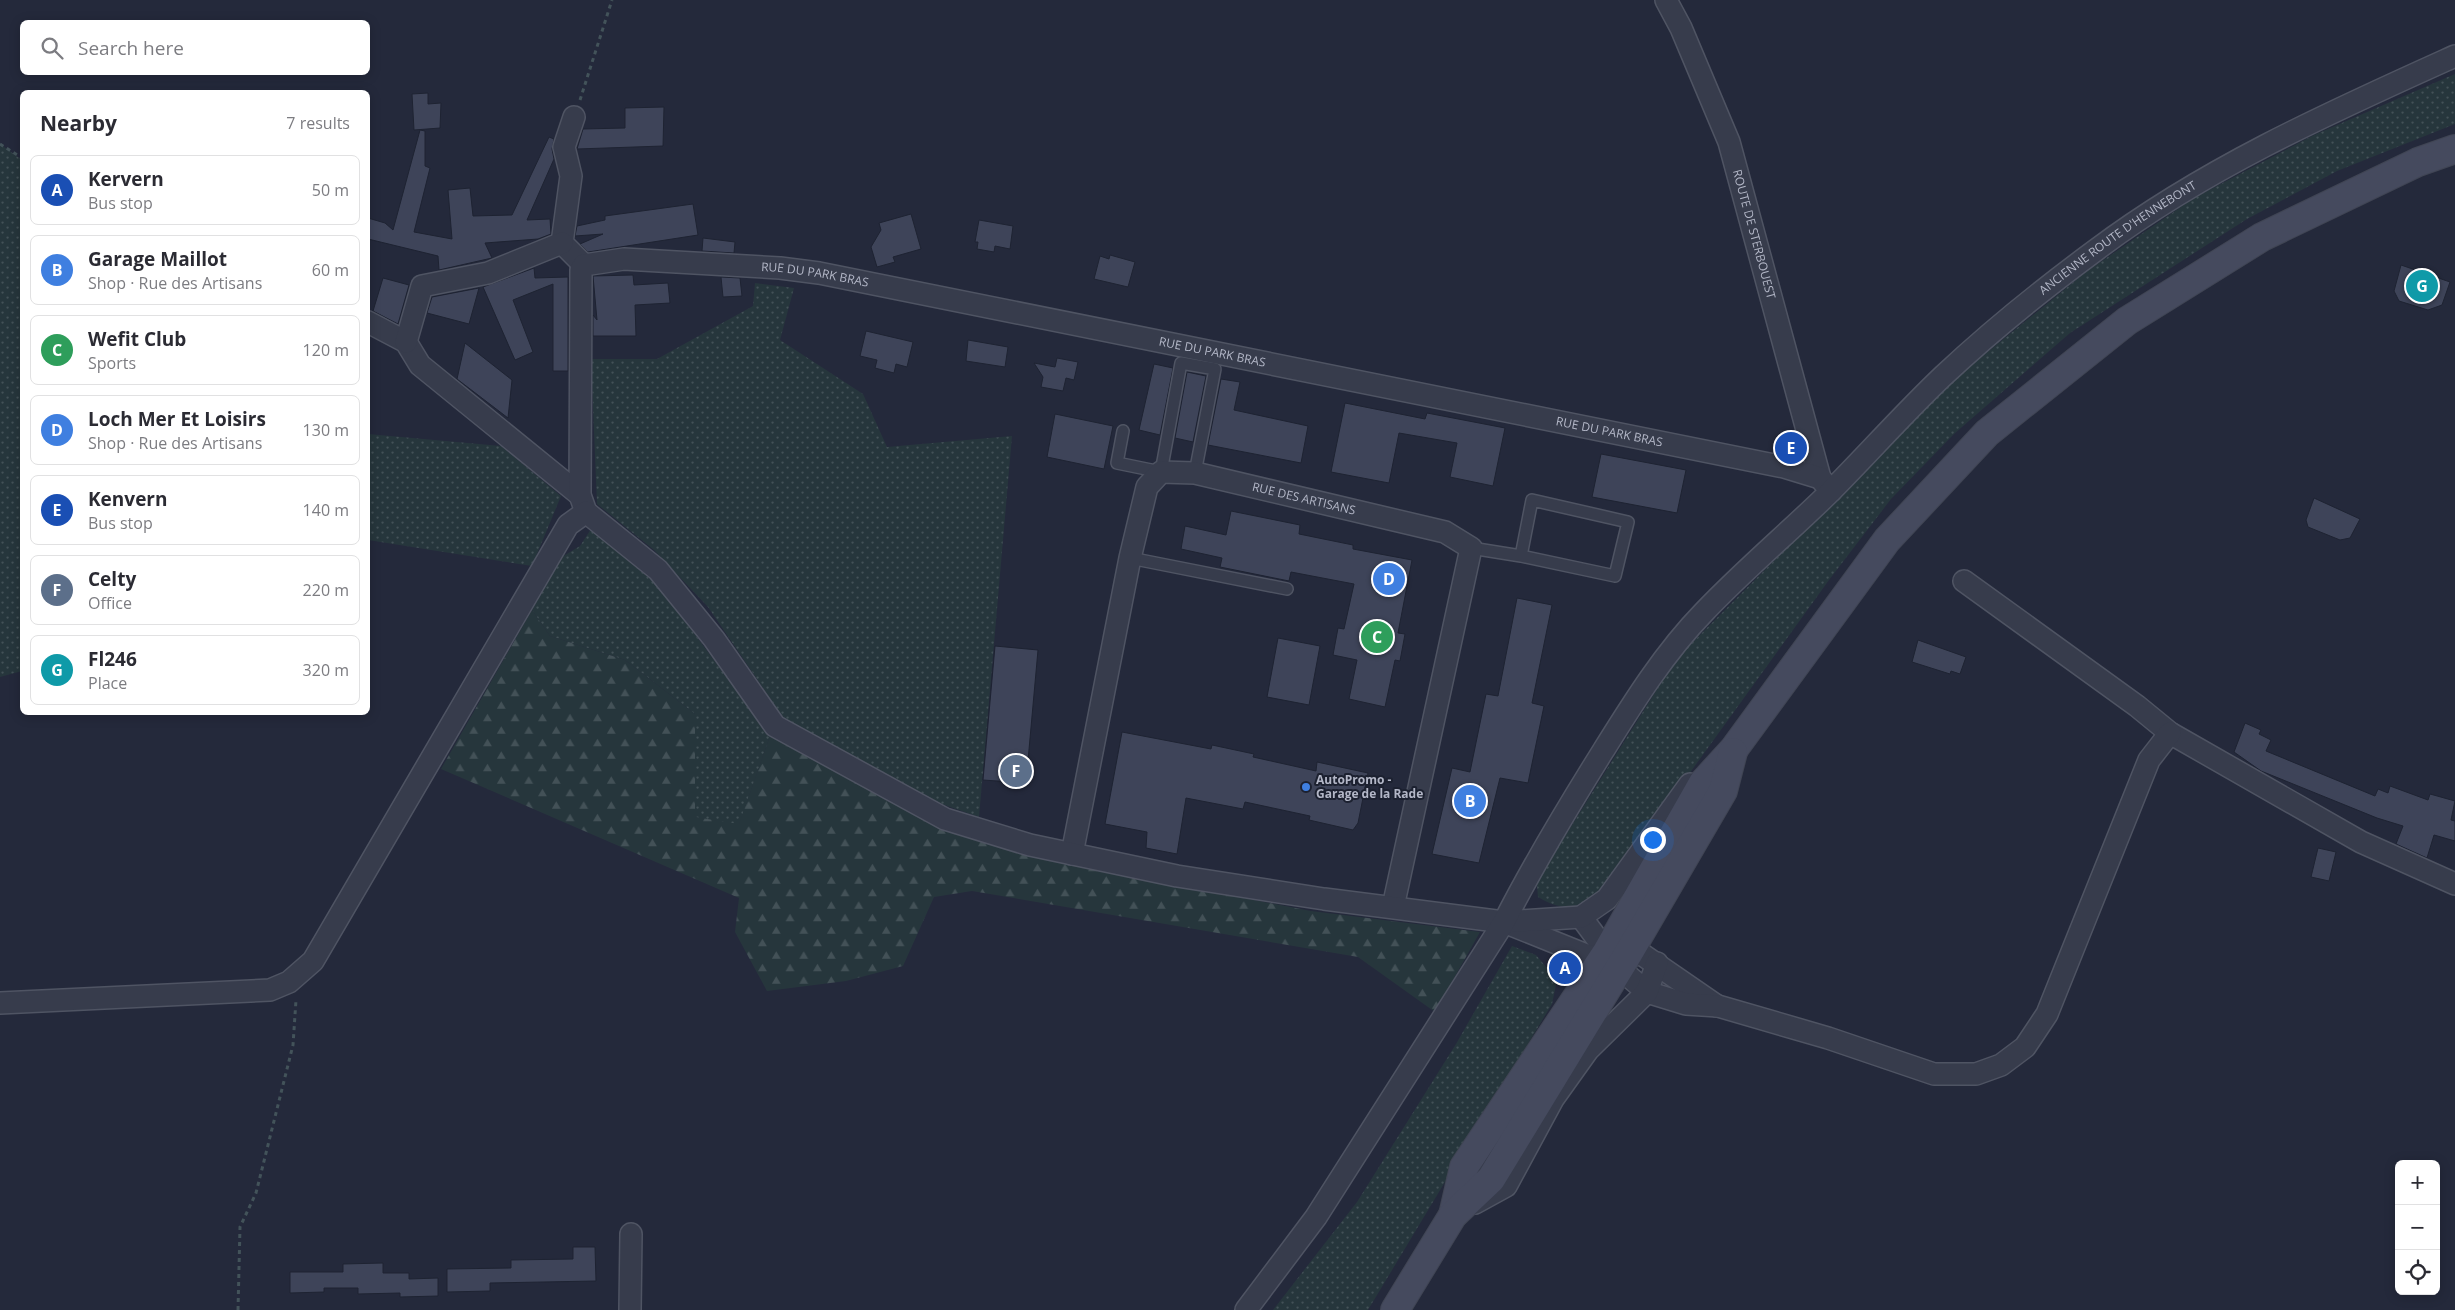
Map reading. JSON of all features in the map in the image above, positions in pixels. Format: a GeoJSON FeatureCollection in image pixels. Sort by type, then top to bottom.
{"type":"FeatureCollection","features":[{"type":"Feature","properties":{"kind":"main road"},"geometry":{"type":"LineString","coordinates":[[1395,1310],[1453,1215],[1491,1179],[1617,958],[1724,791],[1734,749],[1887,540],[1987,433],[2127,321],[2262,237],[2418,162],[2455,149]]}},
{"type":"Feature","properties":{"kind":"street","name":"ROUTE DE STERBOUEST"},"geometry":{"type":"LineString","coordinates":[[1666,0],[1681,28],[1729,142],[1825,485]]}},
{"type":"Feature","properties":{"kind":"street","name":"ANCIENNE ROUTE D'HENNEBONT"},"geometry":{"type":"LineString","coordinates":[[1246,1310],[1316,1217],[1504,922],[1526,878],[1567,808],[1642,689],[1702,614],[1825,485],[1996,329],[2097,249],[2170,200],[2248,156],[2340,108],[2455,56]]}},
{"type":"Feature","properties":{"kind":"street"},"geometry":{"type":"LineString","coordinates":[[562,243],[571,176],[564,147],[574,117]]}},
{"type":"Feature","properties":{"kind":"street"},"geometry":{"type":"LineString","coordinates":[[0,1003],[270,990],[290,982],[313,961],[568,525],[583,503],[581,270],[584,264],[562,243]]}},
{"type":"Feature","properties":{"kind":"street"},"geometry":{"type":"LineString","coordinates":[[406,342],[422,286],[488,273],[562,243]]}},
{"type":"Feature","properties":{"kind":"street","name":"RUE DU PARK BRAS"},"geometry":{"type":"LineString","coordinates":[[584,264],[624,259],[780,268],[819,273],[1784,467],[1825,485]]}},
{"type":"Feature","properties":{"kind":"street"},"geometry":{"type":"LineString","coordinates":[[370,323],[406,342],[420,365],[583,503],[658,570],[714,639],[775,726],[944,819],[1030,845],[1072,854],[1178,876],[1324,899],[1504,922],[1581,917],[1607,899],[1704,766],[1734,749]]}},
{"type":"Feature","properties":{"kind":"street"},"geometry":{"type":"LineString","coordinates":[[1072,854],[1130,558],[1147,487],[1161,472]]}},
{"type":"Feature","properties":{"kind":"street","name":"RUE DES ARTISANS"},"geometry":{"type":"LineString","coordinates":[[1161,472],[1194,473],[1445,532],[1471,548]]}},
{"type":"Feature","properties":{"kind":"street"},"geometry":{"type":"LineString","coordinates":[[1393,907],[1471,548]]}},
{"type":"Feature","properties":{"kind":"street"},"geometry":{"type":"LineString","coordinates":[[1964,581],[2137,706],[2170,734],[2361,842],[2455,884]]}},
{"type":"Feature","properties":{"kind":"street"},"geometry":{"type":"LineString","coordinates":[[1581,917],[1647,992],[1686,1004],[1718,1006],[1828,1038],[1934,1074],[1976,1074],[2001,1065],[2025,1047],[2047,1014],[2149,760],[2170,734]]}},
{"type":"Feature","properties":{"kind":"street"},"geometry":{"type":"LineString","coordinates":[[1504,922],[1591,957],[1617,958],[1640,954],[1657,963],[1718,1006]]}},
{"type":"Feature","properties":{"kind":"street"},"geometry":{"type":"LineString","coordinates":[[1453,1215],[1506,1186],[1553,1100],[1588,1050],[1647,992],[1657,963]]}},
{"type":"Feature","properties":{"kind":"street"},"geometry":{"type":"LineString","coordinates":[[630,1310],[631,1234]]}},
{"type":"Feature","properties":{"kind":"lane"},"geometry":{"type":"LineString","coordinates":[[1123,431],[1117,463],[1161,472],[1181,363],[1215,369],[1194,473]]}},
{"type":"Feature","properties":{"kind":"lane"},"geometry":{"type":"LineString","coordinates":[[1471,548],[1521,556],[1615,576],[1628,522],[1532,500],[1521,556]]}},
{"type":"Feature","properties":{"kind":"lane"},"geometry":{"type":"LineString","coordinates":[[1130,558],[1287,589]]}},
{"type":"Feature","properties":{"kind":"path"},"geometry":{"type":"LineString","coordinates":[[574,117],[612,0]]}},
{"type":"Feature","properties":{"kind":"path"},"geometry":{"type":"LineString","coordinates":[[0,144],[20,157]]}},
{"type":"Feature","properties":{"kind":"path"},"geometry":{"type":"LineString","coordinates":[[238,1310],[240,1227],[256,1193],[292,1045],[298,1003],[290,982]]}},
{"type":"Feature","properties":{"kind":"green space"},"geometry":{"type":"Polygon","coordinates":[[[2455,74],[2455,124],[2337,171],[2247,219],[2070,333],[1954,434],[1891,499],[1829,580],[1609,885],[1583,903],[1575,906],[1559,906],[1538,897],[1537,885],[1540,876],[1676,659],[1958,376],[2086,272],[2194,198],[2314,135],[2455,74]]]}},
{"type":"Feature","properties":{"kind":"green space"},"geometry":{"type":"Polygon","coordinates":[[[0,144],[20,159],[20,672],[0,677],[0,144]]]}},
{"type":"Feature","properties":{"kind":"green space"},"geometry":{"type":"Polygon","coordinates":[[[755,283],[794,288],[780,340],[863,394],[887,447],[1012,436],[979,817],[930,800],[784,719],[708,607],[654,550],[597,504],[591,359],[657,359],[753,306],[755,283]]]}},
{"type":"Feature","properties":{"kind":"green space"},"geometry":{"type":"Polygon","coordinates":[[[370,434],[501,446],[561,496],[532,566],[370,540],[370,434]]]}},
{"type":"Feature","properties":{"kind":"green space"},"geometry":{"type":"Polygon","coordinates":[[[591,529],[660,587],[770,736],[739,825],[694,817],[695,714],[625,660],[550,636],[532,610],[560,558],[580,546],[591,529]]]}},
{"type":"Feature","properties":{"kind":"green space"},"geometry":{"type":"Polygon","coordinates":[[[532,610],[550,636],[625,660],[695,714],[695,817],[739,824],[770,736],[924,819],[1072,865],[1311,911],[1480,932],[1435,1012],[1358,957],[972,891],[934,897],[903,966],[846,981],[767,991],[735,932],[739,898],[441,769],[532,610]]]}},
{"type":"Feature","properties":{"kind":"green space"},"geometry":{"type":"Polygon","coordinates":[[[1512,946],[1536,955],[1557,980],[1552,1004],[1368,1310],[1273,1310],[1357,1202],[1456,1044],[1512,946]]]}},
{"type":"Feature","properties":{"kind":"building"},"geometry":{"type":"Polygon","coordinates":[[[428,93],[428,104],[441,103],[440,128],[414,130],[412,94],[428,93]]]}},
{"type":"Feature","properties":{"kind":"building"},"geometry":{"type":"Polygon","coordinates":[[[664,107],[663,146],[577,149],[583,129],[625,128],[625,108],[664,107]]]}},
{"type":"Feature","properties":{"kind":"building"},"geometry":{"type":"Polygon","coordinates":[[[420,130],[425,131],[425,166],[430,168],[414,232],[452,239],[448,190],[470,188],[473,216],[512,215],[549,137],[554,139],[552,149],[554,159],[527,220],[550,219],[551,234],[538,239],[485,243],[492,258],[439,270],[438,256],[370,239],[370,219],[385,223],[393,230],[420,130]]]}},
{"type":"Feature","properties":{"kind":"building"},"geometry":{"type":"Polygon","coordinates":[[[693,204],[698,235],[588,252],[580,244],[603,234],[575,236],[577,226],[605,220],[605,216],[693,204]]]}},
{"type":"Feature","properties":{"kind":"building"},"geometry":{"type":"Polygon","coordinates":[[[911,214],[921,249],[893,257],[895,262],[877,267],[871,247],[881,230],[879,223],[911,214]]]}},
{"type":"Feature","properties":{"kind":"building"},"geometry":{"type":"Polygon","coordinates":[[[979,220],[1013,226],[1010,249],[995,246],[994,252],[977,249],[978,242],[975,242],[979,220]]]}},
{"type":"Feature","properties":{"kind":"building"},"geometry":{"type":"Polygon","coordinates":[[[703,238],[735,242],[734,253],[702,251],[703,238]]]}},
{"type":"Feature","properties":{"kind":"building"},"geometry":{"type":"Polygon","coordinates":[[[1110,255],[1135,262],[1128,287],[1094,279],[1100,256],[1109,259],[1110,255]]]}},
{"type":"Feature","properties":{"kind":"building"},"geometry":{"type":"Polygon","coordinates":[[[2401,265],[2450,282],[2442,305],[2428,310],[2399,301],[2394,291],[2401,265]]]}},
{"type":"Feature","properties":{"kind":"building"},"geometry":{"type":"Polygon","coordinates":[[[534,268],[535,278],[568,277],[568,371],[553,371],[553,284],[513,300],[533,352],[515,360],[483,287],[534,268]]]}},
{"type":"Feature","properties":{"kind":"building"},"geometry":{"type":"Polygon","coordinates":[[[633,275],[634,285],[668,283],[670,303],[635,305],[636,336],[593,336],[593,315],[597,320],[593,276],[633,275]]]}},
{"type":"Feature","properties":{"kind":"building"},"geometry":{"type":"Polygon","coordinates":[[[721,277],[740,278],[742,296],[723,297],[721,277]]]}},
{"type":"Feature","properties":{"kind":"building"},"geometry":{"type":"Polygon","coordinates":[[[383,278],[409,285],[398,324],[373,311],[383,278]]]}},
{"type":"Feature","properties":{"kind":"building"},"geometry":{"type":"Polygon","coordinates":[[[479,288],[469,324],[427,313],[432,297],[479,288]]]}},
{"type":"Feature","properties":{"kind":"building"},"geometry":{"type":"Polygon","coordinates":[[[866,331],[913,342],[907,367],[896,364],[894,373],[875,368],[877,360],[860,356],[866,331]]]}},
{"type":"Feature","properties":{"kind":"building"},"geometry":{"type":"Polygon","coordinates":[[[968,340],[1008,347],[1005,367],[966,361],[968,340]]]}},
{"type":"Feature","properties":{"kind":"building"},"geometry":{"type":"Polygon","coordinates":[[[465,343],[512,380],[508,418],[457,379],[465,343]]]}},
{"type":"Feature","properties":{"kind":"building"},"geometry":{"type":"Polygon","coordinates":[[[1057,358],[1078,362],[1074,380],[1066,378],[1063,391],[1041,387],[1043,377],[1034,363],[1055,367],[1057,358]]]}},
{"type":"Feature","properties":{"kind":"building"},"geometry":{"type":"Polygon","coordinates":[[[1154,364],[1173,368],[1160,435],[1139,430],[1154,364]]]}},
{"type":"Feature","properties":{"kind":"building"},"geometry":{"type":"Polygon","coordinates":[[[1187,372],[1206,376],[1193,442],[1175,438],[1187,372]]]}},
{"type":"Feature","properties":{"kind":"building"},"geometry":{"type":"Polygon","coordinates":[[[1221,379],[1240,382],[1234,410],[1308,426],[1301,463],[1208,445],[1221,379]]]}},
{"type":"Feature","properties":{"kind":"building"},"geometry":{"type":"Polygon","coordinates":[[[1345,403],[1425,419],[1427,413],[1505,428],[1493,486],[1450,477],[1457,443],[1399,433],[1389,483],[1331,472],[1345,403]]]}},
{"type":"Feature","properties":{"kind":"building"},"geometry":{"type":"Polygon","coordinates":[[[1055,414],[1113,426],[1104,469],[1047,457],[1055,414]]]}},
{"type":"Feature","properties":{"kind":"building"},"geometry":{"type":"Polygon","coordinates":[[[1601,454],[1686,470],[1677,513],[1592,497],[1601,454]]]}},
{"type":"Feature","properties":{"kind":"building"},"geometry":{"type":"Polygon","coordinates":[[[2314,498],[2360,519],[2350,538],[2340,540],[2308,527],[2306,520],[2314,498]]]}},
{"type":"Feature","properties":{"kind":"building"},"geometry":{"type":"Polygon","coordinates":[[[1231,511],[1300,525],[1299,534],[1353,545],[1353,549],[1412,560],[1398,633],[1405,634],[1400,661],[1395,660],[1385,707],[1349,699],[1357,660],[1333,655],[1338,628],[1344,629],[1354,584],[1291,572],[1289,581],[1220,567],[1222,558],[1181,549],[1185,526],[1226,535],[1231,511]]]}},
{"type":"Feature","properties":{"kind":"building"},"geometry":{"type":"Polygon","coordinates":[[[1517,598],[1552,605],[1532,703],[1544,706],[1528,783],[1500,778],[1479,863],[1432,854],[1452,768],[1470,772],[1486,694],[1498,696],[1517,598]]]}},
{"type":"Feature","properties":{"kind":"building"},"geometry":{"type":"Polygon","coordinates":[[[1278,638],[1320,646],[1309,705],[1267,697],[1278,638]]]}},
{"type":"Feature","properties":{"kind":"building"},"geometry":{"type":"Polygon","coordinates":[[[1918,640],[1966,657],[1960,674],[1951,671],[1950,674],[1912,662],[1918,640]]]}},
{"type":"Feature","properties":{"kind":"building"},"geometry":{"type":"Polygon","coordinates":[[[995,646],[1038,650],[1026,783],[983,780],[995,646]]]}},
{"type":"Feature","properties":{"kind":"building"},"geometry":{"type":"Polygon","coordinates":[[[2245,723],[2261,730],[2259,734],[2271,740],[2266,751],[2375,796],[2378,789],[2388,793],[2390,786],[2428,800],[2430,794],[2455,801],[2451,820],[2455,821],[2455,841],[2434,835],[2427,858],[2396,844],[2403,826],[2377,818],[2261,771],[2234,752],[2245,723]]]}},
{"type":"Feature","properties":{"kind":"building"},"geometry":{"type":"Polygon","coordinates":[[[1122,732],[1211,749],[1212,745],[1254,754],[1253,757],[1316,771],[1317,762],[1368,773],[1358,823],[1353,830],[1309,820],[1310,816],[1245,802],[1243,809],[1186,798],[1177,854],[1146,848],[1147,832],[1105,824],[1122,732]]]}},
{"type":"Feature","properties":{"kind":"building"},"geometry":{"type":"Polygon","coordinates":[[[2318,848],[2336,852],[2329,881],[2311,877],[2318,848]]]}},
{"type":"Feature","properties":{"kind":"building"},"geometry":{"type":"Polygon","coordinates":[[[573,1247],[595,1247],[596,1281],[490,1283],[490,1291],[447,1292],[447,1269],[511,1268],[511,1260],[573,1259],[573,1247]]]}},
{"type":"Feature","properties":{"kind":"building"},"geometry":{"type":"Polygon","coordinates":[[[383,1263],[383,1273],[409,1273],[409,1279],[438,1278],[438,1296],[400,1297],[400,1293],[358,1294],[358,1288],[324,1288],[324,1292],[290,1293],[290,1272],[343,1272],[343,1264],[383,1263]]]}},
{"type":"Feature","properties":{"kind":"place","name":"Fl246"},"geometry":{"type":"Point","coordinates":[2422,286]}},
{"type":"Feature","properties":{"kind":"place","name":"Kenvern"},"geometry":{"type":"Point","coordinates":[1791,448]}},
{"type":"Feature","properties":{"kind":"place","name":"Loch Mer Et Loisirs"},"geometry":{"type":"Point","coordinates":[1389,579]}},
{"type":"Feature","properties":{"kind":"place","name":"Wefit Club"},"geometry":{"type":"Point","coordinates":[1377,637]}},
{"type":"Feature","properties":{"kind":"place","name":"Celty"},"geometry":{"type":"Point","coordinates":[1016,771]}},
{"type":"Feature","properties":{"kind":"place","name":"AutoPromo - Garage de la Rade"},"geometry":{"type":"Point","coordinates":[1306,787]}},
{"type":"Feature","properties":{"kind":"place","name":"Garage Maillot"},"geometry":{"type":"Point","coordinates":[1470,801]}},
{"type":"Feature","properties":{"kind":"place","name":"Kervern"},"geometry":{"type":"Point","coordinates":[1565,968]}}]}
